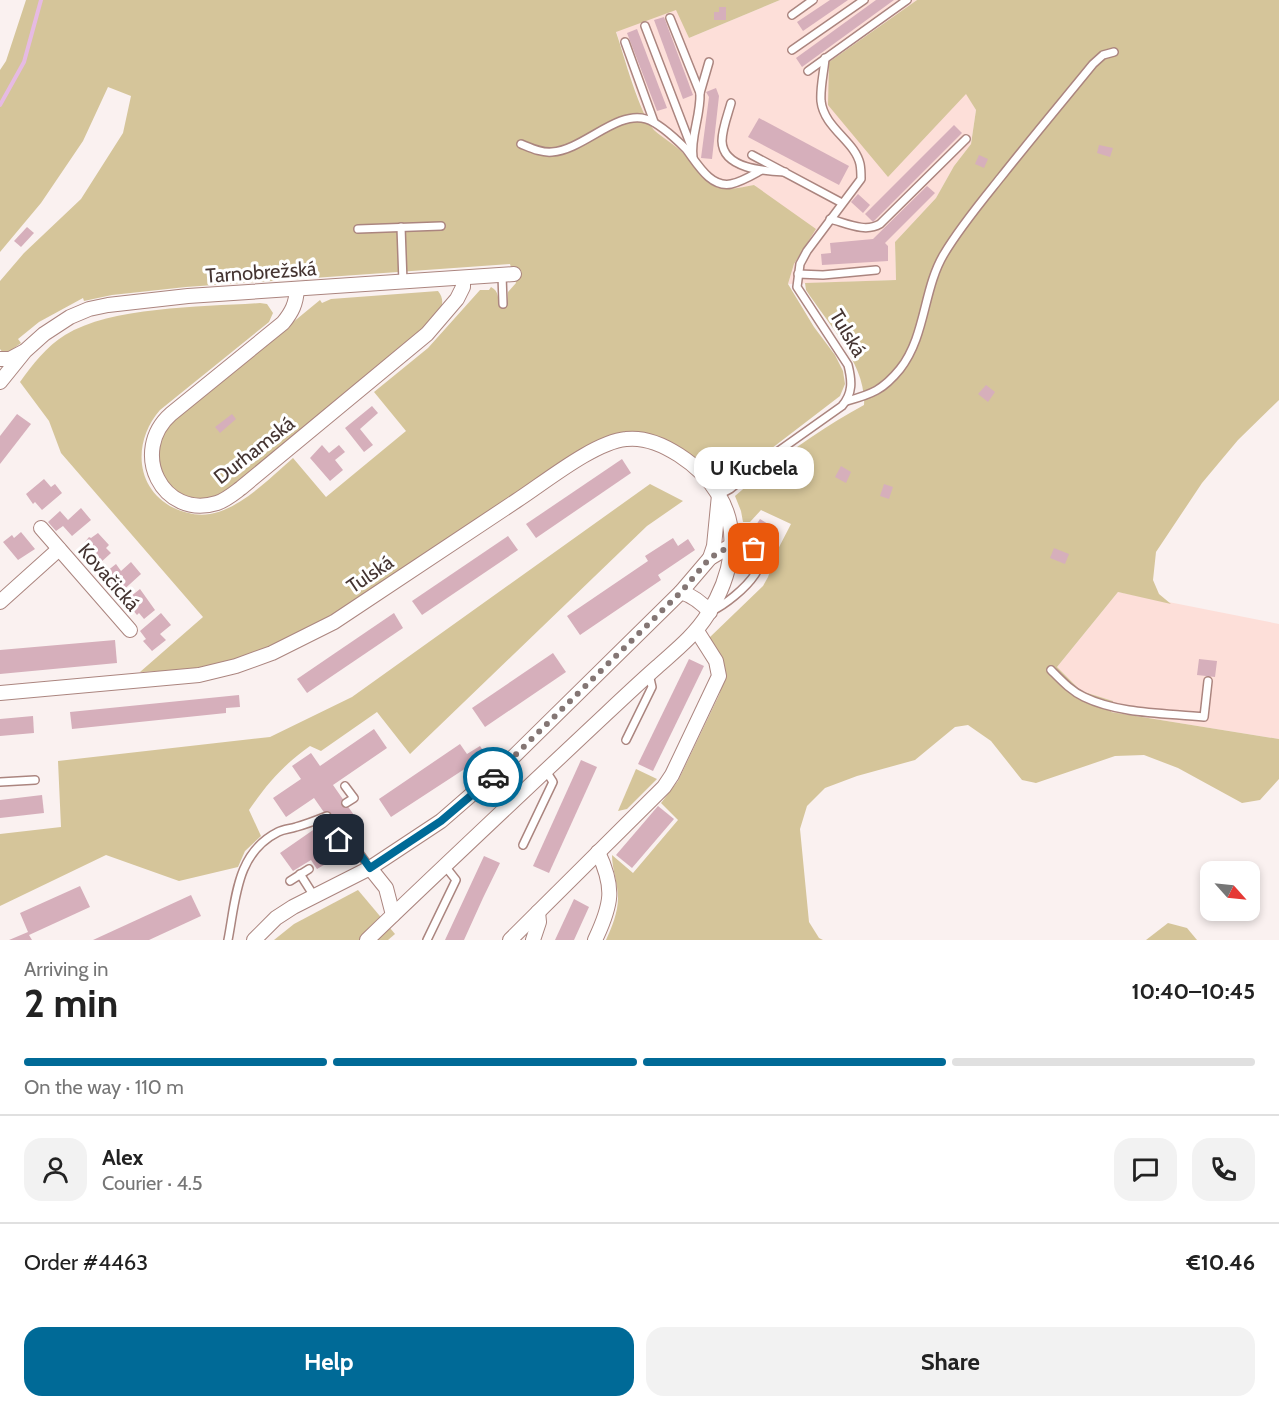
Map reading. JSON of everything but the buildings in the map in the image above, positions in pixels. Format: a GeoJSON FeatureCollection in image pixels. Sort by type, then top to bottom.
{"type":"FeatureCollection","features":[{"type":"Feature","properties":{"kind":"street","name":"Tarnobrežská"},"geometry":{"type":"LineString","coordinates":[[0,382],[25,351],[44,334],[70,317],[89,309],[188,296],[508,274]]}},
{"type":"Feature","properties":{"kind":"street","name":"Durhamská"},"geometry":{"type":"LineString","coordinates":[[297,289],[292,312],[283,322],[159,426],[152,443],[151,461],[162,487],[177,499],[186,503],[205,505],[224,500],[241,488],[427,334],[457,299],[463,287],[463,278]]}},
{"type":"Feature","properties":{"kind":"street","name":"Tarnobrežská"},"geometry":{"type":"LineString","coordinates":[[0,359],[10,359],[25,351]]}},
{"type":"Feature","properties":{"kind":"street","name":"Tulská"},"geometry":{"type":"LineString","coordinates":[[0,693],[199,675],[236,666],[272,653],[334,622],[571,465],[614,442],[627,439],[640,440],[667,449],[700,471],[719,495],[730,519],[732,545],[723,584],[710,612],[697,631],[367,940]]}},
{"type":"Feature","properties":{"kind":"street"},"geometry":{"type":"LineString","coordinates":[[710,558],[714,546],[719,495]]}},
{"type":"Feature","properties":{"kind":"street","name":"Kovačická"},"geometry":{"type":"LineString","coordinates":[[41,528],[130,630]]}},
{"type":"Feature","properties":{"kind":"street"},"geometry":{"type":"LineString","coordinates":[[254,940],[276,918],[370,868],[428,831],[473,795],[681,592],[710,558],[732,545]]}},
{"type":"Feature","properties":{"kind":"street","name":"Kovačická"},"geometry":{"type":"LineString","coordinates":[[0,602],[59,549]]}},
{"type":"Feature","properties":{"kind":"street"},"geometry":{"type":"LineString","coordinates":[[681,592],[701,602],[710,612]]}},
{"type":"Feature","properties":{"kind":"street"},"geometry":{"type":"LineString","coordinates":[[510,940],[668,781],[719,676],[716,661],[697,631]]}},
{"type":"Feature","properties":{"kind":"street"},"geometry":{"type":"LineString","coordinates":[[596,940],[606,917],[611,895],[607,872],[598,852]]}},
{"type":"Feature","properties":{"kind":"street"},"geometry":{"type":"LineString","coordinates":[[370,868],[386,888],[393,915]]}},
{"type":"Feature","properties":{"kind":"street"},"geometry":{"type":"LineString","coordinates":[[533,940],[539,922],[538,912]]}},
{"type":"Feature","properties":{"kind":"lane"},"geometry":{"type":"LineString","coordinates":[[792,15],[813,0]]}},
{"type":"Feature","properties":{"kind":"lane"},"geometry":{"type":"LineString","coordinates":[[792,50],[864,0]]}},
{"type":"Feature","properties":{"kind":"lane"},"geometry":{"type":"LineString","coordinates":[[808,70],[907,0]]}},
{"type":"Feature","properties":{"kind":"lane"},"geometry":{"type":"LineString","coordinates":[[670,18],[700,93],[701,104],[695,137],[691,146]]}},
{"type":"Feature","properties":{"kind":"lane"},"geometry":{"type":"LineString","coordinates":[[645,26],[691,146],[693,159]]}},
{"type":"Feature","properties":{"kind":"lane"},"geometry":{"type":"LineString","coordinates":[[625,42],[654,122]]}},
{"type":"Feature","properties":{"kind":"lane"},"geometry":{"type":"LineString","coordinates":[[719,495],[847,401],[883,388],[902,367],[911,352],[942,256],[958,232],[1030,139],[1093,64],[1103,55],[1113,52]]}},
{"type":"Feature","properties":{"kind":"lane"},"geometry":{"type":"LineString","coordinates":[[825,58],[821,102],[836,132],[854,151],[860,164],[861,179],[807,251],[798,274],[823,275],[876,270]]}},
{"type":"Feature","properties":{"kind":"lane"},"geometry":{"type":"LineString","coordinates":[[700,93],[709,62]]}},
{"type":"Feature","properties":{"kind":"lane"},"geometry":{"type":"LineString","coordinates":[[731,103],[722,141],[727,155],[738,163],[760,171],[785,172]]}},
{"type":"Feature","properties":{"kind":"lane"},"geometry":{"type":"LineString","coordinates":[[521,144],[540,152],[554,152],[586,141],[617,122],[643,117],[654,122],[684,147],[708,176],[718,184],[729,184],[760,171]]}},
{"type":"Feature","properties":{"kind":"lane"},"geometry":{"type":"LineString","coordinates":[[830,219],[864,228],[872,228],[880,224],[966,139]]}},
{"type":"Feature","properties":{"kind":"lane"},"geometry":{"type":"LineString","coordinates":[[752,155],[842,203]]}},
{"type":"Feature","properties":{"kind":"lane"},"geometry":{"type":"LineString","coordinates":[[358,229],[441,226]]}},
{"type":"Feature","properties":{"kind":"lane"},"geometry":{"type":"LineString","coordinates":[[401,227],[403,282]]}},
{"type":"Feature","properties":{"kind":"lane"},"geometry":{"type":"LineString","coordinates":[[503,304],[508,274]]}},
{"type":"Feature","properties":{"kind":"lane","name":"Tulská"},"geometry":{"type":"LineString","coordinates":[[798,274],[797,286],[802,296],[848,365],[852,385],[847,401]]}},
{"type":"Feature","properties":{"kind":"lane","name":"Tulská"},"geometry":{"type":"LineString","coordinates":[[710,612],[725,604],[751,582],[758,568],[758,553],[754,549],[748,546],[732,545]]}},
{"type":"Feature","properties":{"kind":"lane"},"geometry":{"type":"LineString","coordinates":[[1051,670],[1071,689],[1097,702],[1133,709],[1204,717],[1208,681]]}},
{"type":"Feature","properties":{"kind":"lane"},"geometry":{"type":"LineString","coordinates":[[626,740],[652,687],[649,674]]}},
{"type":"Feature","properties":{"kind":"lane"},"geometry":{"type":"LineString","coordinates":[[523,845],[553,782],[546,771]]}},
{"type":"Feature","properties":{"kind":"lane"},"geometry":{"type":"LineString","coordinates":[[0,782],[34,780]]}},
{"type":"Feature","properties":{"kind":"lane"},"geometry":{"type":"LineString","coordinates":[[345,786],[354,798],[346,803]]}},
{"type":"Feature","properties":{"kind":"lane"},"geometry":{"type":"LineString","coordinates":[[228,940],[242,871],[251,853],[280,831],[327,816]]}},
{"type":"Feature","properties":{"kind":"lane"},"geometry":{"type":"LineString","coordinates":[[331,830],[339,840],[346,835],[370,868]]}},
{"type":"Feature","properties":{"kind":"lane"},"geometry":{"type":"LineString","coordinates":[[427,940],[456,880],[445,866]]}},
{"type":"Feature","properties":{"kind":"lane"},"geometry":{"type":"LineString","coordinates":[[290,881],[309,869]]}},
{"type":"Feature","properties":{"kind":"lane"},"geometry":{"type":"LineString","coordinates":[[300,874],[314,896]]}},
{"type":"Feature","properties":{"kind":"shaded area"},"geometry":{"type":"Polygon","coordinates":[[[26,0],[780,0],[689,38],[676,10],[616,32],[637,98],[654,130],[683,153],[712,185],[727,189],[754,185],[816,229],[794,264],[788,284],[843,371],[845,384],[840,396],[733,478],[723,483],[694,457],[669,441],[650,438],[610,438],[340,611],[291,636],[257,652],[222,663],[189,669],[140,672],[203,617],[61,453],[49,421],[20,382],[46,350],[65,335],[107,318],[186,307],[267,304],[273,313],[269,322],[160,410],[145,436],[142,463],[151,489],[174,508],[191,514],[210,514],[232,506],[243,499],[293,458],[326,497],[406,431],[374,392],[428,348],[480,290],[489,290],[491,287],[497,293],[499,306],[507,305],[508,292],[516,283],[510,264],[186,287],[112,295],[84,301],[83,298],[39,322],[18,339],[21,343],[6,354],[3,353],[0,349],[0,281],[24,253],[81,199],[123,133],[131,96],[108,87],[83,141],[41,203],[0,252],[0,70],[6,61],[26,0]]]}},
{"type":"Feature","properties":{"kind":"shaded area"},"geometry":{"type":"Polygon","coordinates":[[[780,0],[917,0],[829,62],[967,94],[976,110],[971,144],[954,166],[936,198],[895,242],[896,280],[788,284],[794,264],[755,185],[732,190],[718,188],[703,179],[681,152],[653,129],[643,111],[616,31],[677,9],[689,38],[780,0]]]}},
{"type":"Feature","properties":{"kind":"shaded area"},"geometry":{"type":"Polygon","coordinates":[[[917,0],[1279,0],[1279,400],[1238,440],[1202,483],[1156,552],[1153,580],[1159,594],[1171,604],[1118,592],[1057,667],[1081,691],[1113,701],[1111,712],[1279,739],[1279,779],[1260,800],[1242,803],[1178,768],[1144,755],[1115,756],[1036,783],[1022,780],[991,741],[968,725],[955,727],[915,760],[857,776],[825,788],[807,806],[800,829],[809,922],[819,938],[823,940],[606,940],[618,903],[612,855],[633,873],[678,820],[661,803],[678,781],[725,678],[709,638],[763,586],[791,524],[761,510],[750,522],[743,522],[735,496],[797,447],[864,405],[863,390],[853,360],[806,290],[805,283],[896,280],[895,242],[936,198],[954,166],[971,144],[976,110],[966,94],[888,177],[828,105],[829,62],[917,0]]]}},
{"type":"Feature","properties":{"kind":"shaded area"},"geometry":{"type":"Polygon","coordinates":[[[438,291],[441,296],[441,306],[424,328],[230,488],[216,496],[188,497],[176,491],[167,482],[160,470],[157,456],[159,440],[169,424],[320,300],[322,303],[331,299],[438,291]]]}},
{"type":"Feature","properties":{"kind":"shaded area"},"geometry":{"type":"Polygon","coordinates":[[[650,484],[683,501],[647,526],[410,754],[377,712],[321,751],[310,746],[300,753],[269,783],[249,810],[261,836],[245,851],[238,867],[179,881],[106,855],[0,906],[0,834],[61,827],[58,761],[270,737],[352,697],[650,484]]]}},
{"type":"Feature","properties":{"kind":"shaded area"},"geometry":{"type":"Polygon","coordinates":[[[1118,592],[1279,624],[1279,739],[1111,712],[1113,701],[1081,691],[1057,667],[1118,592]]]}},
{"type":"Feature","properties":{"kind":"shaded area"},"geometry":{"type":"Polygon","coordinates":[[[636,769],[657,779],[627,809],[618,811],[636,769]]]}},
{"type":"Feature","properties":{"kind":"shaded area"},"geometry":{"type":"Polygon","coordinates":[[[358,890],[395,934],[388,940],[274,940],[294,924],[358,890]]]}},
{"type":"Feature","properties":{"kind":"shaded area"},"geometry":{"type":"Polygon","coordinates":[[[1168,923],[1187,928],[1197,940],[1146,940],[1168,923]]]}},
{"type":"Feature","properties":{"kind":"waterway"},"geometry":{"type":"LineString","coordinates":[[0,105],[24,62],[41,0]]}},
{"type":"Feature","properties":{"kind":"way so far"},"geometry":{"type":"LineString","coordinates":[[493,777],[681,592],[710,558],[732,545],[748,546],[754,549]]}},
{"type":"Feature","properties":{"kind":"place","name":"U Kucbela"},"geometry":{"type":"Point","coordinates":[754,549]}},
{"type":"Feature","properties":{"kind":"route"},"geometry":{"type":"LineString","coordinates":[[339,840],[346,835],[370,868],[414,841],[493,777]]}}]}
